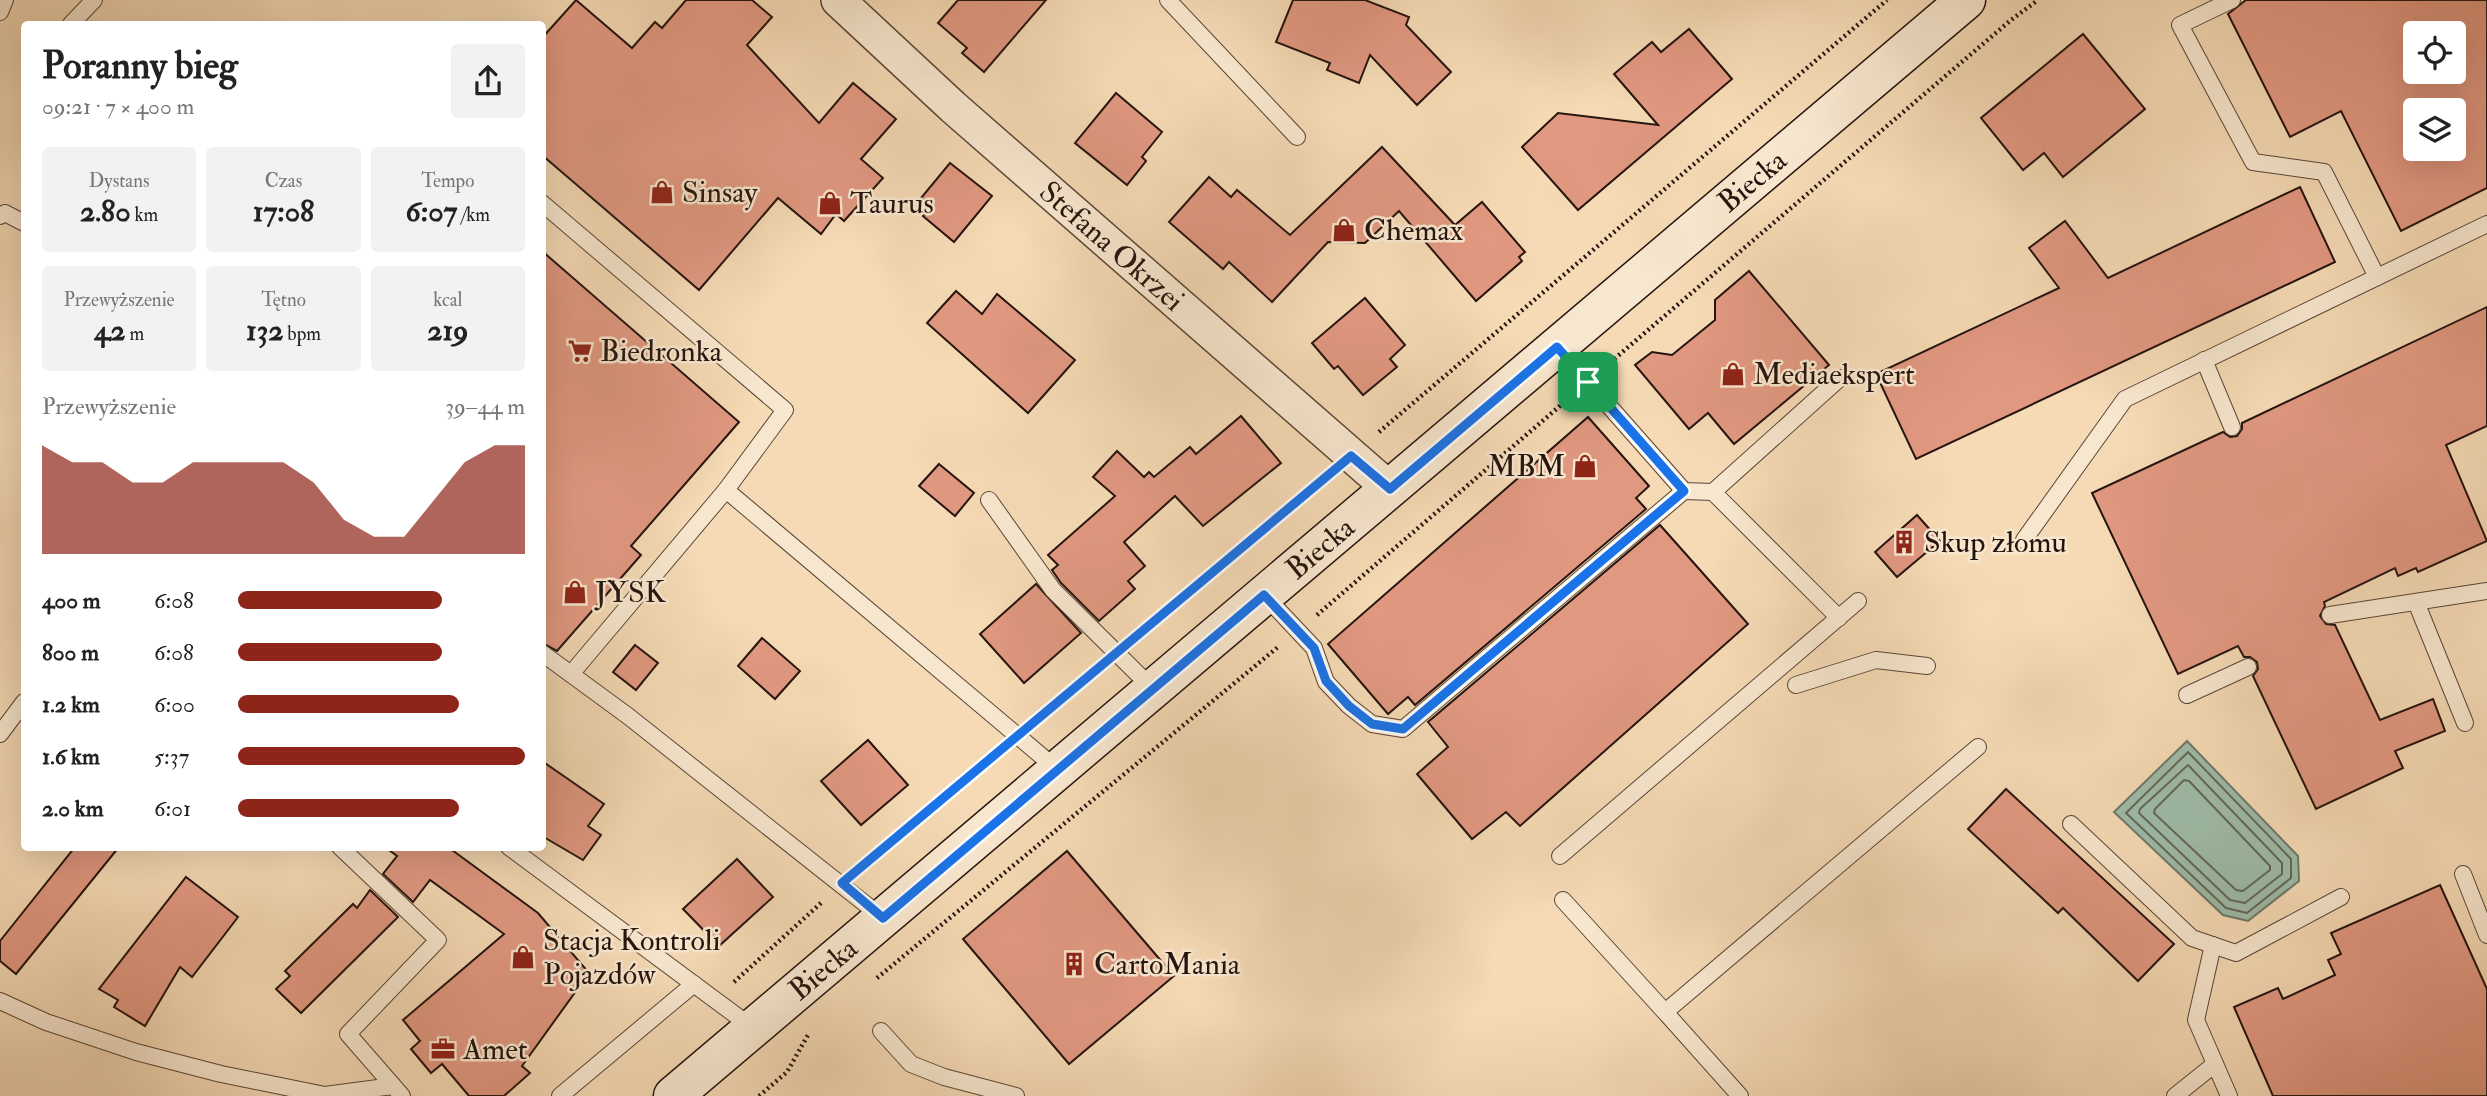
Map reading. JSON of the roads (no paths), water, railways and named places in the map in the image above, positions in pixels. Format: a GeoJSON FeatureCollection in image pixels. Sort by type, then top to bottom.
{"type":"FeatureCollection","features":[{"type":"Feature","properties":{"kind":"street","name":"Stefana Okrzei"},"geometry":{"type":"LineString","coordinates":[[838,0],[953,107],[1390,489]]}},
{"type":"Feature","properties":{"kind":"street","name":"Biecka"},"geometry":{"type":"LineString","coordinates":[[673,1096],[1966,0]]}},
{"type":"Feature","properties":{"kind":"lane"},"geometry":{"type":"LineString","coordinates":[[0,12],[5,0]]}},
{"type":"Feature","properties":{"kind":"lane"},"geometry":{"type":"LineString","coordinates":[[74,21],[94,0]]}},
{"type":"Feature","properties":{"kind":"lane"},"geometry":{"type":"LineString","coordinates":[[1168,0],[1297,137]]}},
{"type":"Feature","properties":{"kind":"lane"},"geometry":{"type":"LineString","coordinates":[[2232,0],[2180,25],[2253,162],[2323,172],[2377,277]]}},
{"type":"Feature","properties":{"kind":"lane"},"geometry":{"type":"LineString","coordinates":[[546,206],[785,410],[726,490],[571,674]]}},
{"type":"Feature","properties":{"kind":"lane"},"geometry":{"type":"LineString","coordinates":[[2,209],[21,221]]}},
{"type":"Feature","properties":{"kind":"lane"},"geometry":{"type":"LineString","coordinates":[[2024,540],[2125,399],[2487,224]]}},
{"type":"Feature","properties":{"kind":"lane"},"geometry":{"type":"LineString","coordinates":[[1557,347],[1684,491]]}},
{"type":"Feature","properties":{"kind":"lane"},"geometry":{"type":"LineString","coordinates":[[2204,360],[2232,427]]}},
{"type":"Feature","properties":{"kind":"lane"},"geometry":{"type":"LineString","coordinates":[[1713,492],[1840,378]]}},
{"type":"Feature","properties":{"kind":"lane"},"geometry":{"type":"LineString","coordinates":[[726,490],[1058,770]]}},
{"type":"Feature","properties":{"kind":"lane"},"geometry":{"type":"LineString","coordinates":[[1264,595],[1314,648],[1326,681],[1349,706],[1372,724],[1403,729],[1684,491],[1713,492],[1839,618]]}},
{"type":"Feature","properties":{"kind":"lane"},"geometry":{"type":"LineString","coordinates":[[989,500],[1053,590],[1153,689]]}},
{"type":"Feature","properties":{"kind":"lane"},"geometry":{"type":"LineString","coordinates":[[2330,615],[2487,591]]}},
{"type":"Feature","properties":{"kind":"lane"},"geometry":{"type":"LineString","coordinates":[[1560,856],[1858,601]]}},
{"type":"Feature","properties":{"kind":"lane"},"geometry":{"type":"LineString","coordinates":[[2416,602],[2465,723]]}},
{"type":"Feature","properties":{"kind":"lane"},"geometry":{"type":"LineString","coordinates":[[546,656],[842,883],[883,918]]}},
{"type":"Feature","properties":{"kind":"lane"},"geometry":{"type":"LineString","coordinates":[[1796,685],[1876,660],[1927,666]]}},
{"type":"Feature","properties":{"kind":"lane"},"geometry":{"type":"LineString","coordinates":[[2187,695],[2248,667]]}},
{"type":"Feature","properties":{"kind":"lane"},"geometry":{"type":"LineString","coordinates":[[0,734],[21,706]]}},
{"type":"Feature","properties":{"kind":"lane"},"geometry":{"type":"LineString","coordinates":[[1665,1012],[1978,747]]}},
{"type":"Feature","properties":{"kind":"lane"},"geometry":{"type":"LineString","coordinates":[[2071,824],[2192,938],[2236,953],[2341,897]]}},
{"type":"Feature","properties":{"kind":"lane"},"geometry":{"type":"LineString","coordinates":[[344,851],[438,940],[348,1034],[398,1091]]}},
{"type":"Feature","properties":{"kind":"lane"},"geometry":{"type":"LineString","coordinates":[[514,851],[753,1028]]}},
{"type":"Feature","properties":{"kind":"lane"},"geometry":{"type":"LineString","coordinates":[[2463,874],[2487,935]]}},
{"type":"Feature","properties":{"kind":"lane"},"geometry":{"type":"LineString","coordinates":[[1563,900],[1740,1096]]}},
{"type":"Feature","properties":{"kind":"lane"},"geometry":{"type":"LineString","coordinates":[[2213,945],[2196,1020],[2229,1096]]}},
{"type":"Feature","properties":{"kind":"lane"},"geometry":{"type":"LineString","coordinates":[[560,1096],[694,984]]}},
{"type":"Feature","properties":{"kind":"lane"},"geometry":{"type":"LineString","coordinates":[[0,1001],[46,1022],[111,1044],[221,1074],[325,1095],[398,1091]]}},
{"type":"Feature","properties":{"kind":"lane"},"geometry":{"type":"LineString","coordinates":[[881,1031],[911,1063],[944,1077],[1016,1096]]}},
{"type":"Feature","properties":{"kind":"lane"},"geometry":{"type":"LineString","coordinates":[[2175,1096],[2215,1064]]}},
{"type":"Feature","properties":{"kind":"water"},"geometry":{"type":"Polygon","coordinates":[[[2187,741],[2298,856],[2299,881],[2248,921],[2223,915],[2114,812],[2187,741]]]}},
{"type":"Feature","properties":{"kind":"place","name":"Sinsay"},"geometry":{"type":"Point","coordinates":[662,192]}},
{"type":"Feature","properties":{"kind":"place","name":"Taurus"},"geometry":{"type":"Point","coordinates":[830,203]}},
{"type":"Feature","properties":{"kind":"place","name":"Chemax"},"geometry":{"type":"Point","coordinates":[1344,230]}},
{"type":"Feature","properties":{"kind":"place","name":"Biedronka"},"geometry":{"type":"Point","coordinates":[580,351]}},
{"type":"Feature","properties":{"kind":"place","name":"Mediaekspert"},"geometry":{"type":"Point","coordinates":[1733,374]}},
{"type":"Feature","properties":{"kind":"place","name":"MBM"},"geometry":{"type":"Point","coordinates":[1585,466]}},
{"type":"Feature","properties":{"kind":"place","name":"Skup złomu"},"geometry":{"type":"Point","coordinates":[1904,542]}},
{"type":"Feature","properties":{"kind":"place","name":"JYSK"},"geometry":{"type":"Point","coordinates":[575,592]}},
{"type":"Feature","properties":{"kind":"place","name":"Stacja Kontroli Pojazdów"},"geometry":{"type":"Point","coordinates":[523,957]}},
{"type":"Feature","properties":{"kind":"place","name":"CartoMania"},"geometry":{"type":"Point","coordinates":[1074,964]}},
{"type":"Feature","properties":{"kind":"place","name":"Amet"},"geometry":{"type":"Point","coordinates":[443,1049]}}]}
